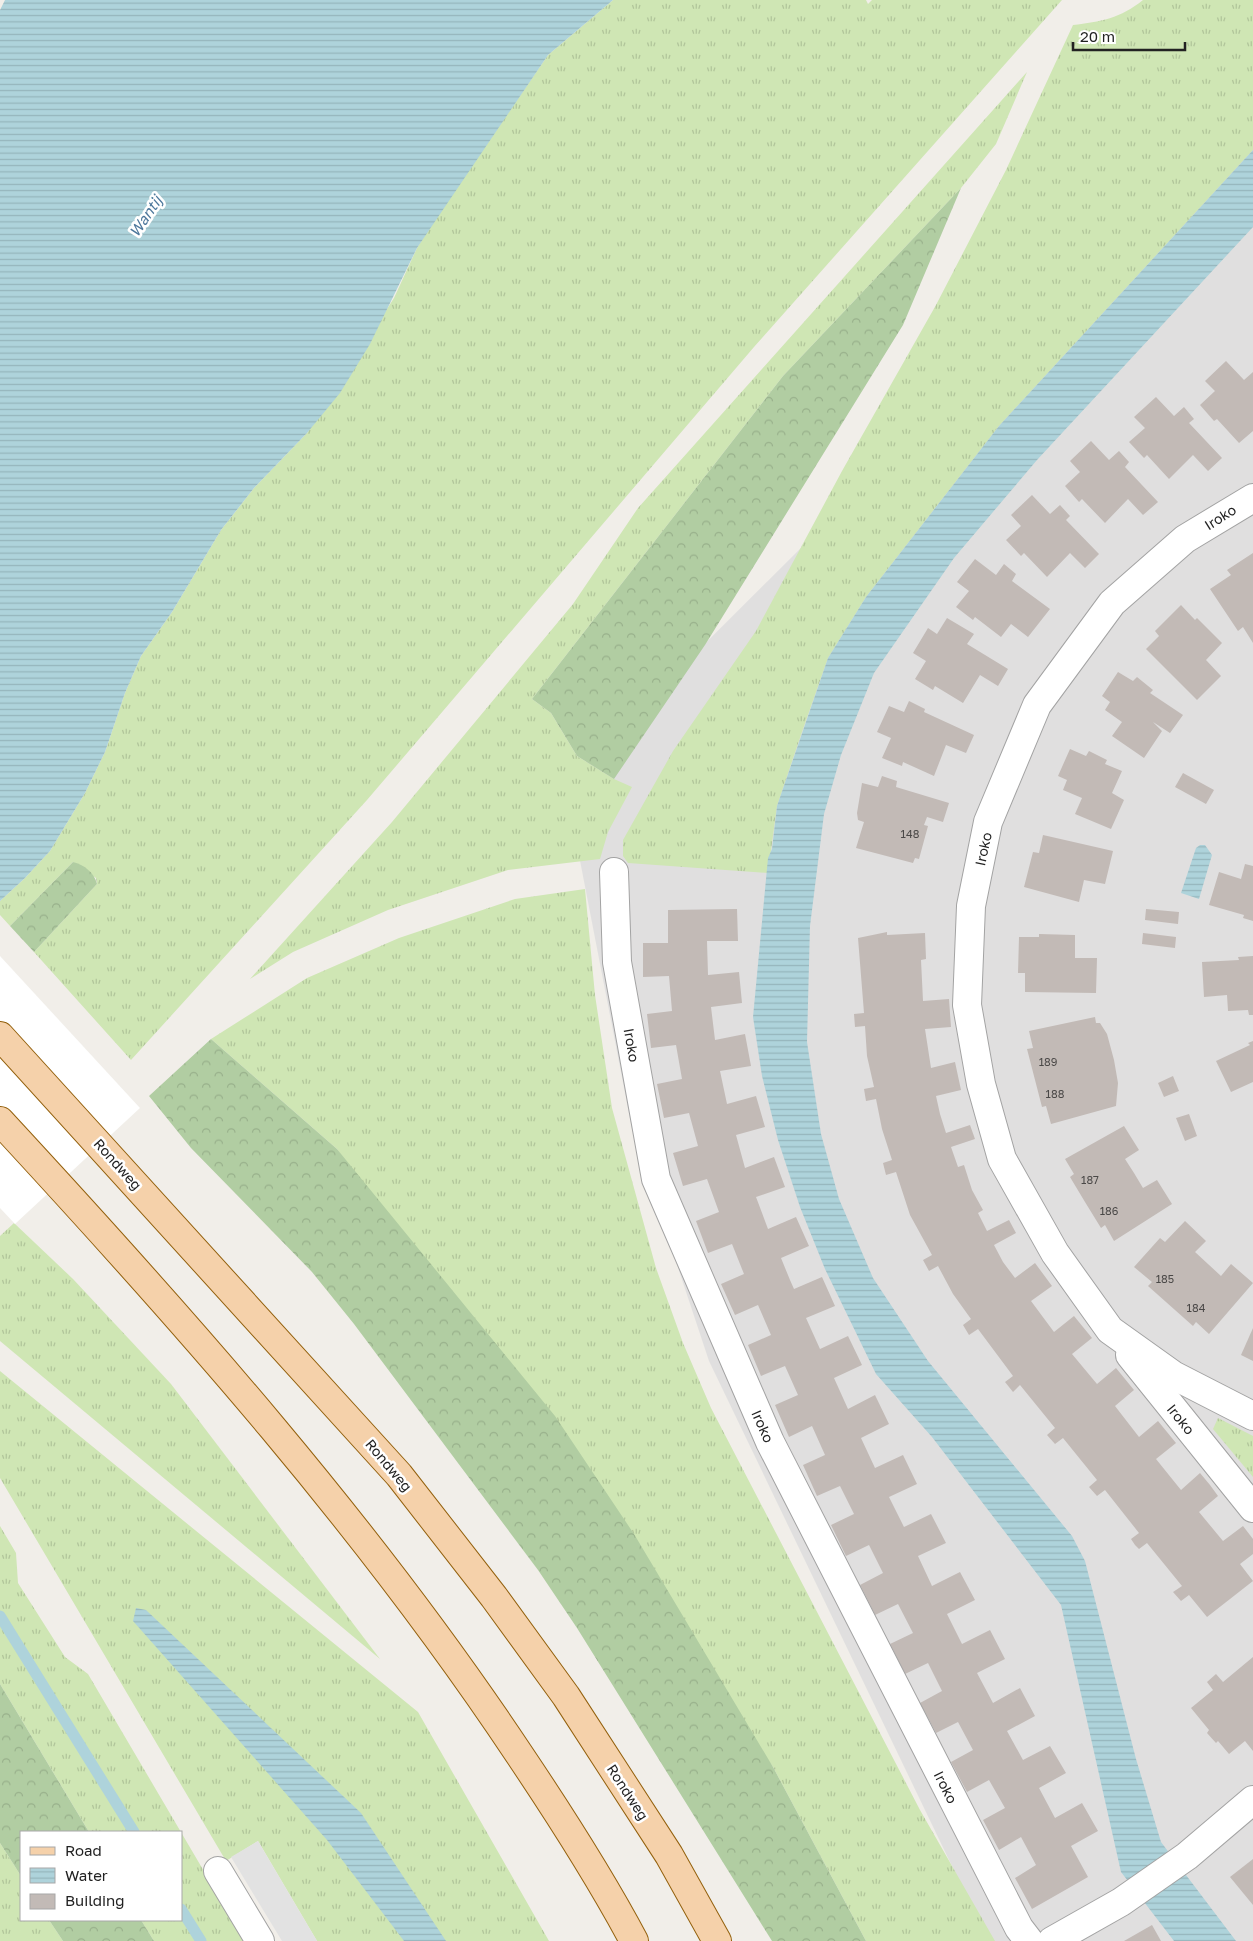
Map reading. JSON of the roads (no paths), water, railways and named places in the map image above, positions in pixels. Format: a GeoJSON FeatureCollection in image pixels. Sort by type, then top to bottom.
{"type":"FeatureCollection","features":[{"type":"Feature","properties":{"kind":"main road","name":"Rondweg"},"geometry":{"type":"LineString","coordinates":[[0,1036],[399,1475],[494,1597],[566,1696],[669,1855],[717,1941]]}},
{"type":"Feature","properties":{"kind":"main road"},"geometry":{"type":"LineString","coordinates":[[0,1121],[213,1359],[311,1474],[410,1598],[486,1704],[562,1819],[634,1941]]}},
{"type":"Feature","properties":{"kind":"street","name":"Iroko"},"geometry":{"type":"LineString","coordinates":[[1253,498],[1185,539],[1112,602],[1037,705],[988,822],[970,906],[967,1005],[981,1084],[1002,1159],[1055,1253],[1110,1330],[1253,1508]]}},
{"type":"Feature","properties":{"kind":"street","name":"Iroko"},"geometry":{"type":"LineString","coordinates":[[614,872],[617,962],[656,1179],[770,1442],[1018,1928],[1029,1941]]}},
{"type":"Feature","properties":{"kind":"street","name":"Iroko"},"geometry":{"type":"LineString","coordinates":[[1110,1330],[1172,1374],[1253,1416]]}},
{"type":"Feature","properties":{"kind":"street"},"geometry":{"type":"LineString","coordinates":[[1052,1941],[1121,1902],[1187,1856],[1253,1800]]}},
{"type":"Feature","properties":{"kind":"street"},"geometry":{"type":"LineString","coordinates":[[218,1871],[260,1941]]}},
{"type":"Feature","properties":{"kind":"water","name":"Wantij"},"geometry":{"type":"Polygon","coordinates":[[[5,0],[613,0],[548,55],[417,248],[370,344],[340,393],[307,433],[254,488],[221,530],[172,612],[141,656],[125,693],[105,752],[85,793],[50,851],[0,901],[0,10],[5,0]]]}},
{"type":"Feature","properties":{"kind":"water"},"geometry":{"type":"Polygon","coordinates":[[[1253,150],[1253,227],[1037,460],[954,558],[874,673],[841,755],[824,814],[810,926],[807,1042],[821,1134],[839,1199],[873,1278],[928,1361],[1072,1536],[1085,1561],[1136,1759],[1161,1842],[1236,1941],[1174,1941],[1121,1872],[1061,1605],[932,1437],[876,1374],[825,1269],[800,1207],[778,1140],[762,1076],[753,1017],[768,858],[772,849],[777,806],[828,658],[866,597],[999,426],[1253,150]]]}},
{"type":"Feature","properties":{"kind":"water"},"geometry":{"type":"Polygon","coordinates":[[[1200,845],[1205,845],[1212,855],[1199,899],[1181,893],[1196,848],[1200,845]]]}},
{"type":"Feature","properties":{"kind":"water"},"geometry":{"type":"Polygon","coordinates":[[[136,1608],[146,1610],[361,1813],[446,1941],[404,1941],[327,1840],[133,1621],[136,1608]]]}},
{"type":"Feature","properties":{"kind":"waterway"},"geometry":{"type":"LineString","coordinates":[[0,1616],[133,1831]]}},
{"type":"Feature","properties":{"kind":"waterway"},"geometry":{"type":"LineString","coordinates":[[182,1911],[201,1941]]}}]}
